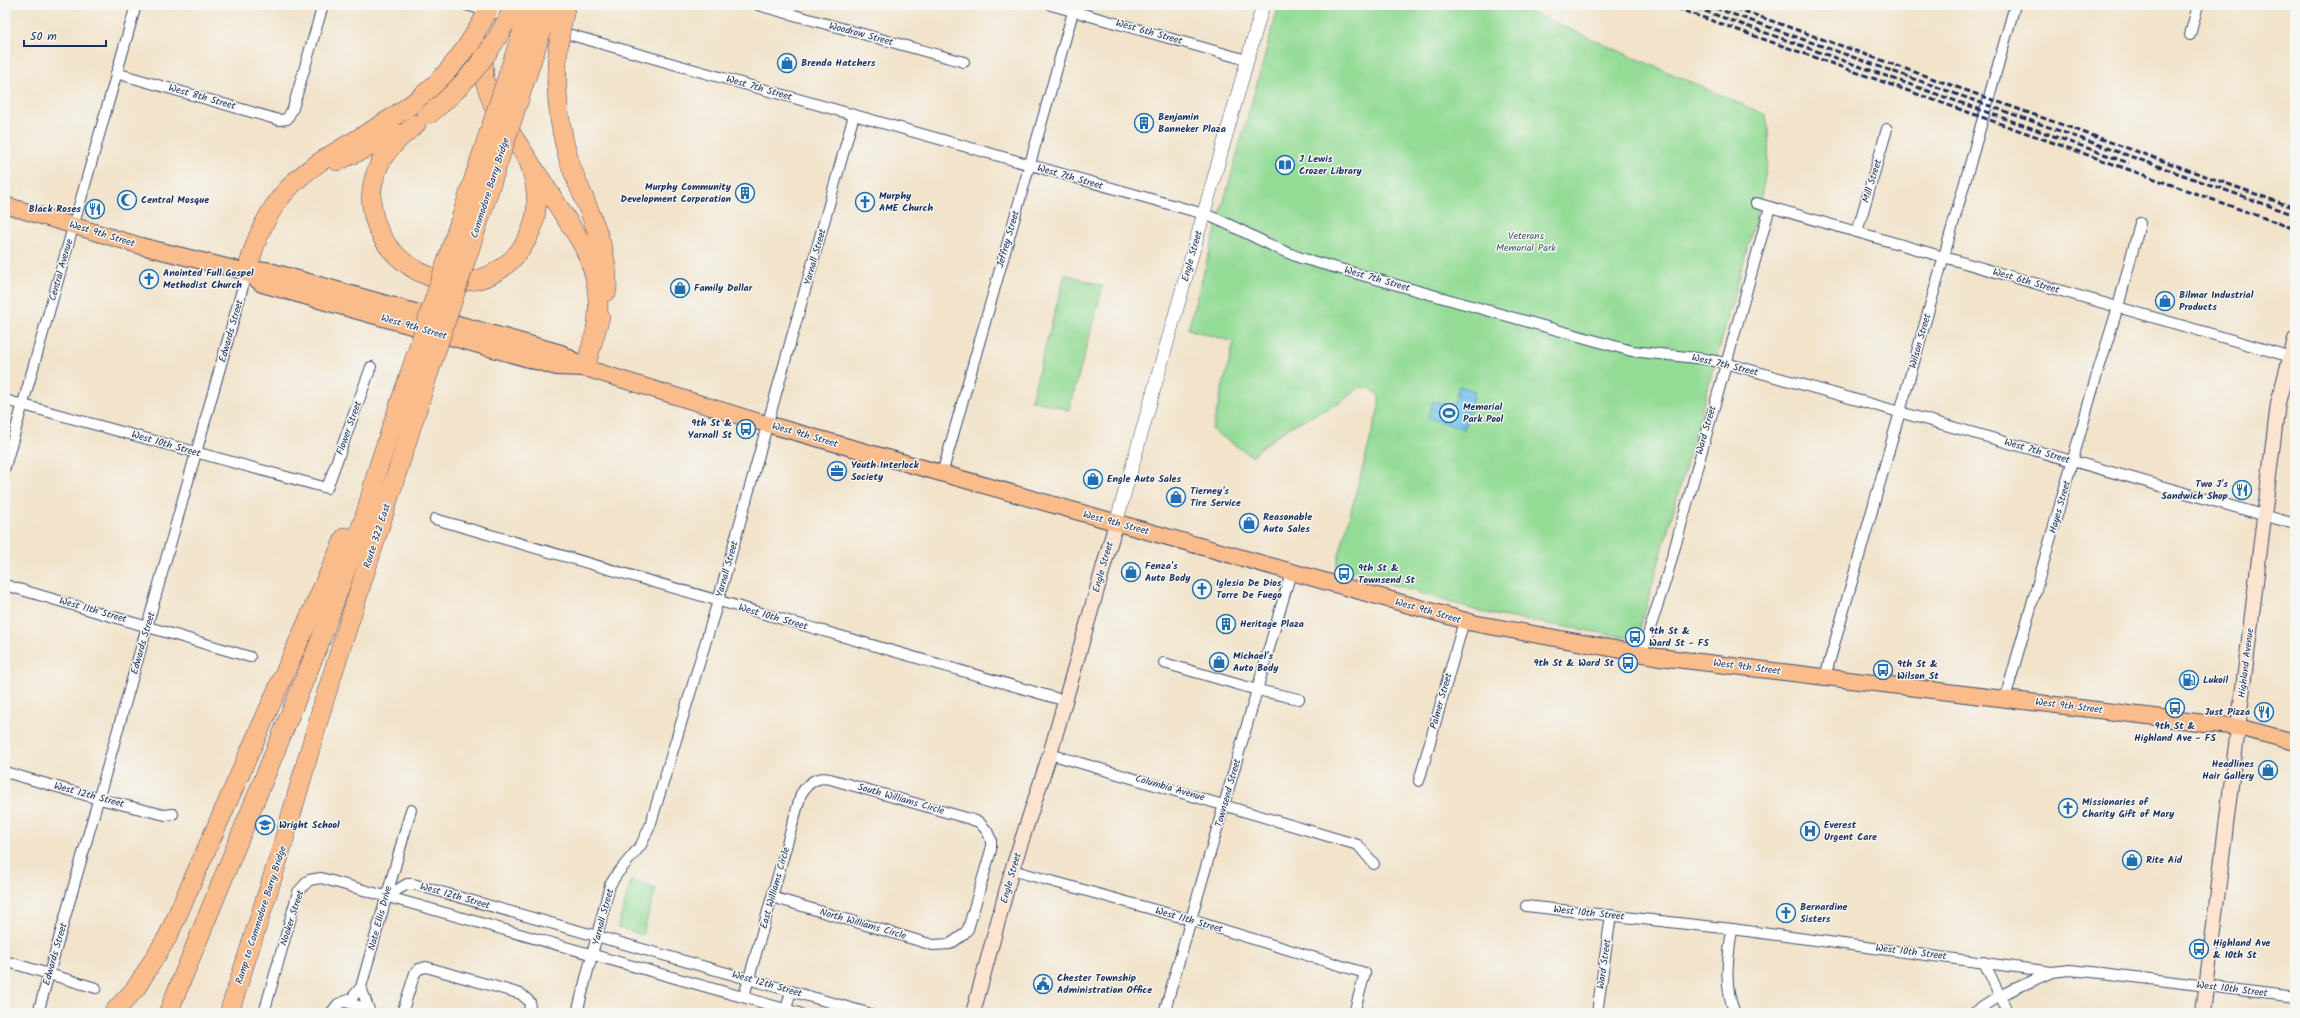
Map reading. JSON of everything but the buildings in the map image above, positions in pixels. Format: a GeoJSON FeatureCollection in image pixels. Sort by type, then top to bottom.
{"type":"FeatureCollection","features":[{"type":"Feature","properties":{"kind":"highway"},"geometry":{"type":"LineString","coordinates":[[514,5],[502,30],[482,62],[453,94],[397,140],[384,157],[374,182],[373,209],[381,235],[396,257],[413,270],[433,279],[455,282],[481,277],[505,265],[520,250],[531,232],[537,211],[537,189],[529,162]]}},
{"type":"Feature","properties":{"kind":"highway","name":"Commodore Barry Bridge"},"geometry":{"type":"LineString","coordinates":[[420,369],[531,5]]}},
{"type":"Feature","properties":{"kind":"highway","name":"Commodore Barry Bridge"},"geometry":{"type":"LineString","coordinates":[[420,369],[550,5]]}},
{"type":"Feature","properties":{"kind":"highway"},"geometry":{"type":"LineString","coordinates":[[566,5],[558,45],[556,93],[560,127],[569,161],[605,259],[607,290],[585,368]]}},
{"type":"Feature","properties":{"kind":"highway"},"geometry":{"type":"LineString","coordinates":[[489,8],[482,58],[486,88],[496,111],[580,240],[591,262],[598,294],[596,329]]}},
{"type":"Feature","properties":{"kind":"highway"},"geometry":{"type":"LineString","coordinates":[[247,272],[258,234],[269,212],[298,178],[326,156],[403,110],[428,91],[463,54],[489,8]]}},
{"type":"Feature","properties":{"kind":"highway"},"geometry":{"type":"LineString","coordinates":[[298,178],[392,137],[422,120]]}},
{"type":"Feature","properties":{"kind":"highway"},"geometry":{"type":"LineString","coordinates":[[114,1013],[136,988],[168,936],[363,495],[378,468],[420,369]]}},
{"type":"Feature","properties":{"kind":"highway","name":"Route 322 East"},"geometry":{"type":"LineString","coordinates":[[324,701],[420,369]]}},
{"type":"Feature","properties":{"kind":"highway"},"geometry":{"type":"LineString","coordinates":[[168,1013],[321,639],[366,513],[378,468]]}},
{"type":"Feature","properties":{"kind":"highway"},"geometry":{"type":"LineString","coordinates":[[218,1013],[313,726],[324,701]]}},
{"type":"Feature","properties":{"kind":"highway","name":"Ramp to Commodore Barry Bridge"},"geometry":{"type":"LineString","coordinates":[[229,1013],[279,857],[324,701]]}},
{"type":"Feature","properties":{"kind":"main road","name":"West 9th Street"},"geometry":{"type":"LineString","coordinates":[[5,204],[141,246],[247,272],[266,270],[274,272],[561,353],[585,368],[768,425],[1464,621],[1642,653],[1825,677],[2238,727],[2295,742]]}},
{"type":"Feature","properties":{"kind":"main road","name":"Highland Avenue"},"geometry":{"type":"LineString","coordinates":[[2203,1013],[2278,403],[2292,357],[2295,339]]}},
{"type":"Feature","properties":{"kind":"main road","name":"Engle Street"},"geometry":{"type":"LineString","coordinates":[[973,1013],[1012,870],[1066,701],[1116,523]]}},
{"type":"Feature","properties":{"kind":"street","name":"Central Avenue"},"geometry":{"type":"LineString","coordinates":[[5,467],[136,5]]}},
{"type":"Feature","properties":{"kind":"street","name":"West 8th Street"},"geometry":{"type":"LineString","coordinates":[[116,72],[279,120],[287,119],[293,108],[323,5]]}},
{"type":"Feature","properties":{"kind":"street","name":"West 7th Street"},"geometry":{"type":"LineString","coordinates":[[466,5],[489,8],[854,115],[1204,214],[1220,220],[1281,251],[1308,260],[1632,352],[1705,359],[1726,363],[2295,524]]}},
{"type":"Feature","properties":{"kind":"street","name":"Woodrow Street"},"geometry":{"type":"LineString","coordinates":[[758,5],[793,10],[964,62]]}},
{"type":"Feature","properties":{"kind":"street","name":"West 6th Street"},"geometry":{"type":"LineString","coordinates":[[1051,5],[1074,8],[1247,60]]}},
{"type":"Feature","properties":{"kind":"street","name":"Engle Street"},"geometry":{"type":"LineString","coordinates":[[1116,523],[1263,5]]}},
{"type":"Feature","properties":{"kind":"street","name":"Wilson Street"},"geometry":{"type":"LineString","coordinates":[[1825,677],[2015,5]]}},
{"type":"Feature","properties":{"kind":"street"},"geometry":{"type":"LineString","coordinates":[[2190,35],[2198,5]]}},
{"type":"Feature","properties":{"kind":"street","name":"Jeffrey Street"},"geometry":{"type":"LineString","coordinates":[[942,474],[1074,8]]}},
{"type":"Feature","properties":{"kind":"street","name":"Yarnall Street"},"geometry":{"type":"LineString","coordinates":[[577,1013],[610,885],[617,874],[641,845],[650,826],[718,601],[854,115]]}},
{"type":"Feature","properties":{"kind":"street","name":"Mill Street"},"geometry":{"type":"LineString","coordinates":[[1857,232],[1887,129]]}},
{"type":"Feature","properties":{"kind":"street","name":"West 6th Street"},"geometry":{"type":"LineString","coordinates":[[1756,203],[2292,357]]}},
{"type":"Feature","properties":{"kind":"street","name":"Ward Street"},"geometry":{"type":"LineString","coordinates":[[1642,653],[1666,579],[1770,207]]}},
{"type":"Feature","properties":{"kind":"street","name":"Hayes Street"},"geometry":{"type":"LineString","coordinates":[[2005,699],[2118,307],[2140,223]]}},
{"type":"Feature","properties":{"kind":"street","name":"Edwards Street"},"geometry":{"type":"LineString","coordinates":[[38,1013],[247,272]]}},
{"type":"Feature","properties":{"kind":"street","name":"Flower Street"},"geometry":{"type":"LineString","coordinates":[[326,488],[371,367]]}},
{"type":"Feature","properties":{"kind":"street","name":"West 10th Street"},"geometry":{"type":"LineString","coordinates":[[5,400],[326,488]]}},
{"type":"Feature","properties":{"kind":"street","name":"West 10th Street"},"geometry":{"type":"LineString","coordinates":[[435,519],[1066,701]]}},
{"type":"Feature","properties":{"kind":"street","name":"Townsend Street"},"geometry":{"type":"LineString","coordinates":[[1164,1013],[1291,572]]}},
{"type":"Feature","properties":{"kind":"street","name":"West 11th Street"},"geometry":{"type":"LineString","coordinates":[[5,585],[250,657]]}},
{"type":"Feature","properties":{"kind":"street","name":"Palmer Street"},"geometry":{"type":"LineString","coordinates":[[1419,781],[1464,621]]}},
{"type":"Feature","properties":{"kind":"street"},"geometry":{"type":"LineString","coordinates":[[1164,663],[1257,690],[1300,700]]}},
{"type":"Feature","properties":{"kind":"street","name":"Columbia Avenue"},"geometry":{"type":"LineString","coordinates":[[1050,754],[1224,804],[1358,845],[1374,864]]}},
{"type":"Feature","properties":{"kind":"street","name":"West 12th Street"},"geometry":{"type":"LineString","coordinates":[[5,772],[99,799],[165,815],[173,814]]}},
{"type":"Feature","properties":{"kind":"street","name":"South Williams Circle"},"geometry":{"type":"LineString","coordinates":[[811,782],[820,778],[830,779],[970,819],[979,822],[987,831],[991,840],[991,850],[968,929],[954,943]]}},
{"type":"Feature","properties":{"kind":"street","name":"East Williams Circle"},"geometry":{"type":"LineString","coordinates":[[744,996],[801,794],[811,782]]}},
{"type":"Feature","properties":{"kind":"street","name":"Nate Ellis Drive"},"geometry":{"type":"LineString","coordinates":[[362,987],[411,810]]}},
{"type":"Feature","properties":{"kind":"street","name":"West 11th Street"},"geometry":{"type":"LineString","coordinates":[[1012,870],[1191,920],[1365,973],[1354,1013]]}},
{"type":"Feature","properties":{"kind":"street","name":"Nooker Street"},"geometry":{"type":"LineString","coordinates":[[264,1013],[295,904],[302,886],[309,880],[321,878],[387,896]]}},
{"type":"Feature","properties":{"kind":"street","name":"West 12th Street"},"geometry":{"type":"LineString","coordinates":[[387,896],[402,886],[413,884],[749,978],[868,1013]]}},
{"type":"Feature","properties":{"kind":"street","name":"West 12th Street"},"geometry":{"type":"LineString","coordinates":[[387,896],[593,955],[744,996],[786,1011],[799,1013]]}},
{"type":"Feature","properties":{"kind":"street","name":"North Williams Circle"},"geometry":{"type":"LineString","coordinates":[[772,897],[933,944],[946,946],[954,943]]}},
{"type":"Feature","properties":{"kind":"street","name":"West 10th Street"},"geometry":{"type":"LineString","coordinates":[[1526,906],[1732,929],[2052,972],[2084,971],[2295,997]]}},
{"type":"Feature","properties":{"kind":"street","name":"Ward Street"},"geometry":{"type":"LineString","coordinates":[[1597,1013],[1611,915]]}},
{"type":"Feature","properties":{"kind":"street"},"geometry":{"type":"LineString","coordinates":[[1732,929],[1726,968],[1728,998],[1735,1013]]}},
{"type":"Feature","properties":{"kind":"street"},"geometry":{"type":"LineString","coordinates":[[5,961],[50,973],[96,988]]}},
{"type":"Feature","properties":{"kind":"street"},"geometry":{"type":"LineString","coordinates":[[1984,962],[2001,995],[2008,1013]]}},
{"type":"Feature","properties":{"kind":"street"},"geometry":{"type":"LineString","coordinates":[[402,1013],[415,973],[419,969],[426,967],[521,994],[530,1002],[529,1013]]}},
{"type":"Feature","properties":{"kind":"street"},"geometry":{"type":"LineString","coordinates":[[1974,1013],[2001,995],[2052,972]]}},
{"type":"Feature","properties":{"kind":"street"},"geometry":{"type":"LineString","coordinates":[[331,1013],[338,1004],[346,1002],[362,987],[370,1013]]}},
{"type":"Feature","properties":{"kind":"street"},"geometry":{"type":"LineString","coordinates":[[786,1011],[791,991]]}},
{"type":"Feature","properties":{"kind":"street"},"geometry":{"type":"LineString","coordinates":[[346,1002],[362,1007],[370,1013]]}},
{"type":"Feature","properties":{"kind":"green space","name":"Veterans Memorial Park"},"geometry":{"type":"Polygon","coordinates":[[[1279,5],[1514,5],[1766,115],[1769,142],[1767,167],[1756,218],[1637,639],[1484,613],[1336,567],[1379,407],[1379,396],[1370,388],[1360,387],[1345,399],[1295,424],[1262,447],[1252,456],[1212,430],[1234,342],[1188,329],[1279,5]]]}},
{"type":"Feature","properties":{"kind":"green space"},"geometry":{"type":"Polygon","coordinates":[[[1065,274],[1103,286],[1069,410],[1031,400],[1065,274]]]}},
{"type":"Feature","properties":{"kind":"green space"},"geometry":{"type":"Polygon","coordinates":[[[631,881],[656,889],[642,935],[618,927],[631,881]]]}},
{"type":"Feature","properties":{"kind":"water","name":"Memorial Park Pool"},"geometry":{"type":"Polygon","coordinates":[[[1459,386],[1475,391],[1464,429],[1428,418],[1433,401],[1453,407],[1459,386]]]}},
{"type":"Feature","properties":{"kind":"railway"},"geometry":{"type":"LineString","coordinates":[[1668,5],[2295,229]]}},
{"type":"Feature","properties":{"kind":"railway"},"geometry":{"type":"LineString","coordinates":[[1688,5],[2129,163]]}},
{"type":"Feature","properties":{"kind":"railway"},"geometry":{"type":"LineString","coordinates":[[1707,5],[2295,215]]}},
{"type":"Feature","properties":{"kind":"railway"},"geometry":{"type":"LineString","coordinates":[[1727,5],[2295,208]]}},
{"type":"Feature","properties":{"kind":"place","name":"Brenda Hatchers"},"geometry":{"type":"Point","coordinates":[787,63]}},
{"type":"Feature","properties":{"kind":"place","name":"Benjamin Banneker Plaza"},"geometry":{"type":"Point","coordinates":[1144,123]}},
{"type":"Feature","properties":{"kind":"place","name":"J Lewis Crozer Library"},"geometry":{"type":"Point","coordinates":[1285,165]}},
{"type":"Feature","properties":{"kind":"place","name":"Murphy Community Development Corporation"},"geometry":{"type":"Point","coordinates":[745,193]}},
{"type":"Feature","properties":{"kind":"place","name":"Central Mosque"},"geometry":{"type":"Point","coordinates":[127,200]}},
{"type":"Feature","properties":{"kind":"place","name":"Murphy AME Church"},"geometry":{"type":"Point","coordinates":[865,202]}},
{"type":"Feature","properties":{"kind":"place","name":"Black Roses"},"geometry":{"type":"Point","coordinates":[95,209]}},
{"type":"Feature","properties":{"kind":"place","name":"Anointed Full Gospel Methodist Church"},"geometry":{"type":"Point","coordinates":[149,279]}},
{"type":"Feature","properties":{"kind":"place","name":"Family Dollar"},"geometry":{"type":"Point","coordinates":[680,288]}},
{"type":"Feature","properties":{"kind":"place","name":"Bilmar Industrial Products"},"geometry":{"type":"Point","coordinates":[2165,301]}},
{"type":"Feature","properties":{"kind":"place","name":"Memorial Park Pool"},"geometry":{"type":"Point","coordinates":[1449,413]}},
{"type":"Feature","properties":{"kind":"place","name":"9th St & Yarnall St"},"geometry":{"type":"Point","coordinates":[746,429]}},
{"type":"Feature","properties":{"kind":"place","name":"Youth Interlock Society"},"geometry":{"type":"Point","coordinates":[837,471]}},
{"type":"Feature","properties":{"kind":"place","name":"Engle Auto Sales"},"geometry":{"type":"Point","coordinates":[1093,479]}},
{"type":"Feature","properties":{"kind":"place","name":"Two J's Sandwich Shop"},"geometry":{"type":"Point","coordinates":[2242,490]}},
{"type":"Feature","properties":{"kind":"place","name":"Tierney's Tire Service"},"geometry":{"type":"Point","coordinates":[1176,497]}},
{"type":"Feature","properties":{"kind":"place","name":"Reasonable Auto Sales"},"geometry":{"type":"Point","coordinates":[1249,523]}},
{"type":"Feature","properties":{"kind":"place","name":"Fenza's Auto Body"},"geometry":{"type":"Point","coordinates":[1131,572]}},
{"type":"Feature","properties":{"kind":"place","name":"9th St & Townsend St"},"geometry":{"type":"Point","coordinates":[1344,574]}},
{"type":"Feature","properties":{"kind":"place","name":"Iglesia De Dios Torre De Fuego"},"geometry":{"type":"Point","coordinates":[1202,589]}},
{"type":"Feature","properties":{"kind":"place","name":"Heritage Plaza"},"geometry":{"type":"Point","coordinates":[1226,624]}},
{"type":"Feature","properties":{"kind":"place","name":"9th St & Ward St - FS"},"geometry":{"type":"Point","coordinates":[1635,637]}},
{"type":"Feature","properties":{"kind":"place","name":"Michael's Auto Body"},"geometry":{"type":"Point","coordinates":[1219,662]}},
{"type":"Feature","properties":{"kind":"place","name":"9th St & Ward St"},"geometry":{"type":"Point","coordinates":[1628,663]}},
{"type":"Feature","properties":{"kind":"place","name":"9th St & Wilson St"},"geometry":{"type":"Point","coordinates":[1883,670]}},
{"type":"Feature","properties":{"kind":"place","name":"Lukoil"},"geometry":{"type":"Point","coordinates":[2189,680]}},
{"type":"Feature","properties":{"kind":"place","name":"9th St & Highland Ave - FS"},"geometry":{"type":"Point","coordinates":[2175,708]}},
{"type":"Feature","properties":{"kind":"place","name":"Just Pizza"},"geometry":{"type":"Point","coordinates":[2264,712]}},
{"type":"Feature","properties":{"kind":"place","name":"Headlines Hair Gallery"},"geometry":{"type":"Point","coordinates":[2268,770]}},
{"type":"Feature","properties":{"kind":"place","name":"Missionaries of Charity Gift of Mary"},"geometry":{"type":"Point","coordinates":[2068,808]}},
{"type":"Feature","properties":{"kind":"place","name":"Wright School"},"geometry":{"type":"Point","coordinates":[265,825]}},
{"type":"Feature","properties":{"kind":"place","name":"Everest Urgent Care"},"geometry":{"type":"Point","coordinates":[1810,831]}},
{"type":"Feature","properties":{"kind":"place","name":"Rite Aid"},"geometry":{"type":"Point","coordinates":[2132,860]}},
{"type":"Feature","properties":{"kind":"place","name":"Bernardine Sisters"},"geometry":{"type":"Point","coordinates":[1786,913]}},
{"type":"Feature","properties":{"kind":"place","name":"Highland Ave & 10th St"},"geometry":{"type":"Point","coordinates":[2199,949]}},
{"type":"Feature","properties":{"kind":"place","name":"Chester Township Administration Office"},"geometry":{"type":"Point","coordinates":[1043,984]}}]}
